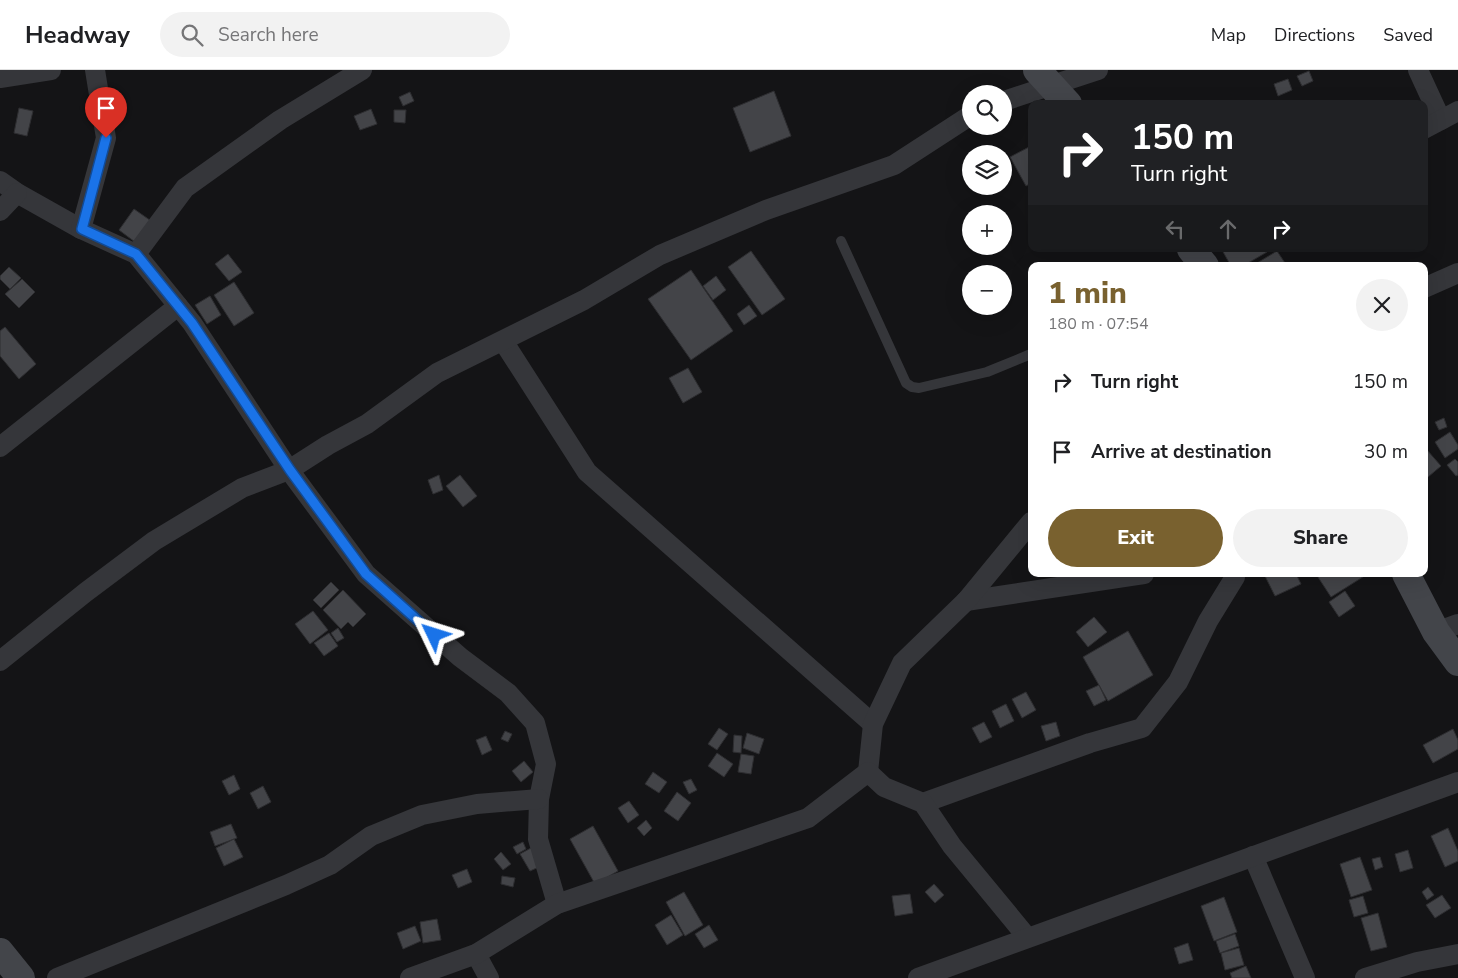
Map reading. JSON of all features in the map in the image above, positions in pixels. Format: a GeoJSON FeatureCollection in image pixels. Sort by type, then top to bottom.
{"type":"FeatureCollection","features":[{"type":"Feature","properties":{"kind":"street"},"geometry":{"type":"LineString","coordinates":[[0,78],[51,70]]}},
{"type":"Feature","properties":{"kind":"street"},"geometry":{"type":"LineString","coordinates":[[82,229],[106,138],[95,70]]}},
{"type":"Feature","properties":{"kind":"street"},"geometry":{"type":"LineString","coordinates":[[136,254],[185,188],[280,120],[362,70]]}},
{"type":"Feature","properties":{"kind":"street"},"geometry":{"type":"LineString","coordinates":[[1012,99],[1098,70]]}},
{"type":"Feature","properties":{"kind":"street"},"geometry":{"type":"LineString","coordinates":[[1418,70],[1441,120]]}},
{"type":"Feature","properties":{"kind":"street"},"geometry":{"type":"LineString","coordinates":[[0,661],[86,592],[154,541],[242,488],[290,470],[328,445],[367,424],[437,373],[584,300],[660,255],[766,210],[894,164],[962,121]]}},
{"type":"Feature","properties":{"kind":"street"},"geometry":{"type":"LineString","coordinates":[[0,181],[17,193],[82,229],[136,254],[192,323],[290,470],[366,574],[460,657],[508,693],[535,723],[546,764],[539,799],[538,839],[557,904]]}},
{"type":"Feature","properties":{"kind":"street"},"geometry":{"type":"LineString","coordinates":[[0,211],[17,193]]}},
{"type":"Feature","properties":{"kind":"street"},"geometry":{"type":"LineString","coordinates":[[1428,286],[1458,273]]}},
{"type":"Feature","properties":{"kind":"street"},"geometry":{"type":"LineString","coordinates":[[0,446],[178,306]]}},
{"type":"Feature","properties":{"kind":"street"},"geometry":{"type":"LineString","coordinates":[[503,340],[587,472],[873,724]]}},
{"type":"Feature","properties":{"kind":"street"},"geometry":{"type":"LineString","coordinates":[[410,978],[476,954],[557,904],[808,818],[868,772],[873,724],[902,663],[966,600],[1028,526]]}},
{"type":"Feature","properties":{"kind":"street"},"geometry":{"type":"LineString","coordinates":[[966,600],[1123,577]]}},
{"type":"Feature","properties":{"kind":"street"},"geometry":{"type":"LineString","coordinates":[[923,802],[1142,728],[1178,682],[1208,621],[1235,577]]}},
{"type":"Feature","properties":{"kind":"street"},"geometry":{"type":"LineString","coordinates":[[1408,577],[1447,628],[1458,662]]}},
{"type":"Feature","properties":{"kind":"street"},"geometry":{"type":"LineString","coordinates":[[868,772],[884,787],[923,802],[952,846],[1027,938]]}},
{"type":"Feature","properties":{"kind":"street"},"geometry":{"type":"LineString","coordinates":[[918,978],[1458,782]]}},
{"type":"Feature","properties":{"kind":"street"},"geometry":{"type":"LineString","coordinates":[[57,978],[286,885],[330,865],[371,836],[422,815],[477,804],[539,799]]}},
{"type":"Feature","properties":{"kind":"street"},"geometry":{"type":"LineString","coordinates":[[1252,856],[1304,978]]}},
{"type":"Feature","properties":{"kind":"street"},"geometry":{"type":"LineString","coordinates":[[0,952],[21,978]]}},
{"type":"Feature","properties":{"kind":"street"},"geometry":{"type":"LineString","coordinates":[[476,954],[488,978]]}},
{"type":"Feature","properties":{"kind":"street"},"geometry":{"type":"LineString","coordinates":[[1365,978],[1417,962],[1458,954]]}},
{"type":"Feature","properties":{"kind":"lane"},"geometry":{"type":"LineString","coordinates":[[841,241],[906,383],[912,387],[919,388],[968,378],[1028,355]]}},
{"type":"Feature","properties":{"kind":"building"},"geometry":{"type":"Polygon","coordinates":[[[1309,71],[1313,81],[1302,86],[1297,76],[1309,71]]]}},
{"type":"Feature","properties":{"kind":"building"},"geometry":{"type":"Polygon","coordinates":[[[1288,79],[1292,90],[1278,96],[1274,84],[1288,79]]]}},
{"type":"Feature","properties":{"kind":"building"},"geometry":{"type":"Polygon","coordinates":[[[774,91],[791,136],[750,152],[733,108],[774,91]]]}},
{"type":"Feature","properties":{"kind":"building"},"geometry":{"type":"Polygon","coordinates":[[[410,92],[414,101],[403,106],[399,97],[410,92]]]}},
{"type":"Feature","properties":{"kind":"building"},"geometry":{"type":"Polygon","coordinates":[[[19,108],[33,111],[27,136],[14,133],[19,108]]]}},
{"type":"Feature","properties":{"kind":"building"},"geometry":{"type":"Polygon","coordinates":[[[371,109],[377,124],[360,130],[354,116],[371,109]]]}},
{"type":"Feature","properties":{"kind":"building"},"geometry":{"type":"Polygon","coordinates":[[[394,110],[406,110],[405,123],[394,122],[394,110]]]}},
{"type":"Feature","properties":{"kind":"building"},"geometry":{"type":"Polygon","coordinates":[[[1028,148],[1028,185],[1026,186],[1012,161],[1012,156],[1028,148]]]}},
{"type":"Feature","properties":{"kind":"building"},"geometry":{"type":"Polygon","coordinates":[[[134,209],[154,223],[139,245],[119,230],[134,209]]]}},
{"type":"Feature","properties":{"kind":"building"},"geometry":{"type":"Polygon","coordinates":[[[751,251],[785,299],[762,315],[728,267],[751,251]]]}},
{"type":"Feature","properties":{"kind":"building"},"geometry":{"type":"Polygon","coordinates":[[[1223,252],[1267,252],[1250,262],[1229,262],[1223,252]]]}},
{"type":"Feature","properties":{"kind":"building"},"geometry":{"type":"Polygon","coordinates":[[[1278,252],[1284,262],[1259,262],[1278,252]]]}},
{"type":"Feature","properties":{"kind":"building"},"geometry":{"type":"Polygon","coordinates":[[[228,254],[242,272],[229,281],[215,264],[228,254]]]}},
{"type":"Feature","properties":{"kind":"building"},"geometry":{"type":"Polygon","coordinates":[[[9,267],[21,278],[10,289],[0,279],[0,276],[9,267]]]}},
{"type":"Feature","properties":{"kind":"building"},"geometry":{"type":"Polygon","coordinates":[[[691,270],[733,331],[691,360],[648,299],[691,270]]]}},
{"type":"Feature","properties":{"kind":"building"},"geometry":{"type":"Polygon","coordinates":[[[716,276],[726,290],[713,300],[703,286],[716,276]]]}},
{"type":"Feature","properties":{"kind":"building"},"geometry":{"type":"Polygon","coordinates":[[[22,279],[35,292],[19,308],[5,294],[22,279]]]}},
{"type":"Feature","properties":{"kind":"building"},"geometry":{"type":"Polygon","coordinates":[[[234,282],[254,313],[234,326],[214,295],[234,282]]]}},
{"type":"Feature","properties":{"kind":"building"},"geometry":{"type":"Polygon","coordinates":[[[210,296],[221,315],[207,324],[195,305],[210,296]]]}},
{"type":"Feature","properties":{"kind":"building"},"geometry":{"type":"Polygon","coordinates":[[[749,305],[757,316],[744,325],[737,314],[749,305]]]}},
{"type":"Feature","properties":{"kind":"building"},"geometry":{"type":"Polygon","coordinates":[[[5,327],[36,364],[19,379],[0,356],[0,331],[5,327]]]}},
{"type":"Feature","properties":{"kind":"building"},"geometry":{"type":"Polygon","coordinates":[[[688,368],[702,392],[683,403],[669,378],[688,368]]]}},
{"type":"Feature","properties":{"kind":"building"},"geometry":{"type":"Polygon","coordinates":[[[1444,418],[1447,427],[1439,430],[1435,422],[1444,418]]]}},
{"type":"Feature","properties":{"kind":"building"},"geometry":{"type":"Polygon","coordinates":[[[1450,432],[1458,445],[1458,449],[1445,458],[1435,442],[1450,432]]]}},
{"type":"Feature","properties":{"kind":"building"},"geometry":{"type":"Polygon","coordinates":[[[1428,451],[1441,466],[1428,477],[1428,451]]]}},
{"type":"Feature","properties":{"kind":"building"},"geometry":{"type":"Polygon","coordinates":[[[1455,459],[1458,462],[1458,475],[1456,476],[1447,465],[1455,459]]]}},
{"type":"Feature","properties":{"kind":"building"},"geometry":{"type":"Polygon","coordinates":[[[439,475],[443,490],[433,494],[428,480],[439,475]]]}},
{"type":"Feature","properties":{"kind":"building"},"geometry":{"type":"Polygon","coordinates":[[[460,475],[477,496],[463,507],[446,486],[460,475]]]}},
{"type":"Feature","properties":{"kind":"building"},"geometry":{"type":"Polygon","coordinates":[[[1266,577],[1298,577],[1301,584],[1275,596],[1266,577]]]}},
{"type":"Feature","properties":{"kind":"building"},"geometry":{"type":"Polygon","coordinates":[[[1318,577],[1363,577],[1331,597],[1318,577]]]}},
{"type":"Feature","properties":{"kind":"building"},"geometry":{"type":"Polygon","coordinates":[[[331,582],[339,590],[321,608],[313,600],[331,582]]]}},
{"type":"Feature","properties":{"kind":"building"},"geometry":{"type":"Polygon","coordinates":[[[343,590],[366,614],[353,627],[348,622],[341,629],[323,610],[343,590]]]}},
{"type":"Feature","properties":{"kind":"building"},"geometry":{"type":"Polygon","coordinates":[[[1345,591],[1355,606],[1339,617],[1329,602],[1345,591]]]}},
{"type":"Feature","properties":{"kind":"building"},"geometry":{"type":"Polygon","coordinates":[[[313,611],[328,630],[310,644],[295,624],[313,611]]]}},
{"type":"Feature","properties":{"kind":"building"},"geometry":{"type":"Polygon","coordinates":[[[1094,617],[1107,632],[1088,647],[1076,632],[1094,617]]]}},
{"type":"Feature","properties":{"kind":"building"},"geometry":{"type":"Polygon","coordinates":[[[338,628],[344,638],[337,642],[331,633],[338,628]]]}},
{"type":"Feature","properties":{"kind":"building"},"geometry":{"type":"Polygon","coordinates":[[[1128,631],[1153,675],[1108,701],[1083,657],[1128,631]]]}},
{"type":"Feature","properties":{"kind":"building"},"geometry":{"type":"Polygon","coordinates":[[[329,633],[338,646],[324,656],[314,643],[329,633]]]}},
{"type":"Feature","properties":{"kind":"building"},"geometry":{"type":"Polygon","coordinates":[[[1099,685],[1106,700],[1094,706],[1086,691],[1099,685]]]}},
{"type":"Feature","properties":{"kind":"building"},"geometry":{"type":"Polygon","coordinates":[[[1026,692],[1036,710],[1022,718],[1012,699],[1026,692]]]}},
{"type":"Feature","properties":{"kind":"building"},"geometry":{"type":"Polygon","coordinates":[[[1006,704],[1014,721],[1000,728],[992,711],[1006,704]]]}},
{"type":"Feature","properties":{"kind":"building"},"geometry":{"type":"Polygon","coordinates":[[[984,722],[992,737],[980,743],[972,728],[984,722]]]}},
{"type":"Feature","properties":{"kind":"building"},"geometry":{"type":"Polygon","coordinates":[[[1056,722],[1060,736],[1046,741],[1041,726],[1056,722]]]}},
{"type":"Feature","properties":{"kind":"building"},"geometry":{"type":"Polygon","coordinates":[[[719,728],[728,734],[717,750],[708,744],[719,728]]]}},
{"type":"Feature","properties":{"kind":"building"},"geometry":{"type":"Polygon","coordinates":[[[1453,729],[1458,740],[1458,749],[1433,763],[1423,745],[1453,729]]]}},
{"type":"Feature","properties":{"kind":"building"},"geometry":{"type":"Polygon","coordinates":[[[505,731],[512,734],[508,742],[501,739],[505,731]]]}},
{"type":"Feature","properties":{"kind":"building"},"geometry":{"type":"Polygon","coordinates":[[[747,733],[764,739],[759,754],[743,748],[747,733]]]}},
{"type":"Feature","properties":{"kind":"building"},"geometry":{"type":"Polygon","coordinates":[[[734,735],[742,736],[741,753],[733,752],[734,735]]]}},
{"type":"Feature","properties":{"kind":"building"},"geometry":{"type":"Polygon","coordinates":[[[486,736],[492,750],[482,755],[476,740],[486,736]]]}},
{"type":"Feature","properties":{"kind":"building"},"geometry":{"type":"Polygon","coordinates":[[[717,753],[733,764],[724,777],[708,766],[717,753]]]}},
{"type":"Feature","properties":{"kind":"building"},"geometry":{"type":"Polygon","coordinates":[[[741,754],[754,756],[751,774],[738,772],[741,754]]]}},
{"type":"Feature","properties":{"kind":"building"},"geometry":{"type":"Polygon","coordinates":[[[524,761],[533,772],[521,782],[512,771],[524,761]]]}},
{"type":"Feature","properties":{"kind":"building"},"geometry":{"type":"Polygon","coordinates":[[[653,772],[667,782],[659,793],[645,784],[653,772]]]}},
{"type":"Feature","properties":{"kind":"building"},"geometry":{"type":"Polygon","coordinates":[[[234,775],[240,789],[229,795],[222,781],[234,775]]]}},
{"type":"Feature","properties":{"kind":"building"},"geometry":{"type":"Polygon","coordinates":[[[691,779],[697,790],[689,794],[683,782],[691,779]]]}},
{"type":"Feature","properties":{"kind":"building"},"geometry":{"type":"Polygon","coordinates":[[[263,786],[271,802],[258,809],[250,793],[263,786]]]}},
{"type":"Feature","properties":{"kind":"building"},"geometry":{"type":"Polygon","coordinates":[[[677,792],[691,803],[678,821],[664,811],[677,792]]]}},
{"type":"Feature","properties":{"kind":"building"},"geometry":{"type":"Polygon","coordinates":[[[629,801],[639,815],[628,823],[618,808],[629,801]]]}},
{"type":"Feature","properties":{"kind":"building"},"geometry":{"type":"Polygon","coordinates":[[[646,820],[652,828],[644,836],[637,828],[646,820]]]}},
{"type":"Feature","properties":{"kind":"building"},"geometry":{"type":"Polygon","coordinates":[[[231,824],[237,838],[215,846],[210,832],[231,824]]]}},
{"type":"Feature","properties":{"kind":"building"},"geometry":{"type":"Polygon","coordinates":[[[593,826],[618,871],[595,884],[570,839],[593,826]]]}},
{"type":"Feature","properties":{"kind":"building"},"geometry":{"type":"Polygon","coordinates":[[[1448,828],[1458,851],[1458,861],[1445,867],[1431,836],[1448,828]]]}},
{"type":"Feature","properties":{"kind":"building"},"geometry":{"type":"Polygon","coordinates":[[[234,839],[243,857],[224,866],[216,848],[234,839]]]}},
{"type":"Feature","properties":{"kind":"building"},"geometry":{"type":"Polygon","coordinates":[[[523,842],[526,849],[517,854],[513,847],[523,842]]]}},
{"type":"Feature","properties":{"kind":"building"},"geometry":{"type":"Polygon","coordinates":[[[531,848],[541,866],[530,871],[520,854],[531,848]]]}},
{"type":"Feature","properties":{"kind":"building"},"geometry":{"type":"Polygon","coordinates":[[[1408,850],[1413,868],[1400,872],[1395,854],[1408,850]]]}},
{"type":"Feature","properties":{"kind":"building"},"geometry":{"type":"Polygon","coordinates":[[[501,852],[511,864],[503,870],[494,859],[501,852]]]}},
{"type":"Feature","properties":{"kind":"building"},"geometry":{"type":"Polygon","coordinates":[[[1360,857],[1372,890],[1351,897],[1340,864],[1360,857]]]}},
{"type":"Feature","properties":{"kind":"building"},"geometry":{"type":"Polygon","coordinates":[[[1380,857],[1383,867],[1375,870],[1372,859],[1380,857]]]}},
{"type":"Feature","properties":{"kind":"building"},"geometry":{"type":"Polygon","coordinates":[[[467,869],[472,882],[458,888],[452,875],[467,869]]]}},
{"type":"Feature","properties":{"kind":"building"},"geometry":{"type":"Polygon","coordinates":[[[502,876],[515,878],[513,887],[501,884],[502,876]]]}},
{"type":"Feature","properties":{"kind":"building"},"geometry":{"type":"Polygon","coordinates":[[[934,884],[944,895],[935,903],[925,892],[934,884]]]}},
{"type":"Feature","properties":{"kind":"building"},"geometry":{"type":"Polygon","coordinates":[[[1428,887],[1434,895],[1427,900],[1422,892],[1428,887]]]}},
{"type":"Feature","properties":{"kind":"building"},"geometry":{"type":"Polygon","coordinates":[[[684,892],[703,925],[685,936],[666,902],[684,892]]]}},
{"type":"Feature","properties":{"kind":"building"},"geometry":{"type":"Polygon","coordinates":[[[910,894],[913,913],[895,916],[892,896],[910,894]]]}},
{"type":"Feature","properties":{"kind":"building"},"geometry":{"type":"Polygon","coordinates":[[[1442,895],[1451,908],[1435,918],[1426,905],[1442,895]]]}},
{"type":"Feature","properties":{"kind":"building"},"geometry":{"type":"Polygon","coordinates":[[[1363,896],[1368,913],[1354,917],[1349,900],[1363,896]]]}},
{"type":"Feature","properties":{"kind":"building"},"geometry":{"type":"Polygon","coordinates":[[[1224,897],[1237,932],[1214,941],[1201,906],[1224,897]]]}},
{"type":"Feature","properties":{"kind":"building"},"geometry":{"type":"Polygon","coordinates":[[[1378,913],[1387,947],[1371,951],[1361,918],[1378,913]]]}},
{"type":"Feature","properties":{"kind":"building"},"geometry":{"type":"Polygon","coordinates":[[[671,915],[683,935],[667,945],[655,925],[671,915]]]}},
{"type":"Feature","properties":{"kind":"building"},"geometry":{"type":"Polygon","coordinates":[[[437,919],[441,940],[423,943],[420,922],[437,919]]]}},
{"type":"Feature","properties":{"kind":"building"},"geometry":{"type":"Polygon","coordinates":[[[709,925],[718,940],[704,948],[695,934],[709,925]]]}},
{"type":"Feature","properties":{"kind":"building"},"geometry":{"type":"Polygon","coordinates":[[[415,926],[421,941],[403,949],[397,933],[415,926]]]}},
{"type":"Feature","properties":{"kind":"building"},"geometry":{"type":"Polygon","coordinates":[[[1235,934],[1239,946],[1220,953],[1216,941],[1235,934]]]}},
{"type":"Feature","properties":{"kind":"building"},"geometry":{"type":"Polygon","coordinates":[[[1188,943],[1193,960],[1179,964],[1174,948],[1188,943]]]}},
{"type":"Feature","properties":{"kind":"building"},"geometry":{"type":"Polygon","coordinates":[[[1239,948],[1244,965],[1225,970],[1221,953],[1239,948]]]}},
{"type":"Feature","properties":{"kind":"building"},"geometry":{"type":"Polygon","coordinates":[[[1246,966],[1251,978],[1232,978],[1230,973],[1246,966]]]}},
{"type":"Feature","properties":{"kind":"route"},"geometry":{"type":"LineString","coordinates":[[106,138],[82,229],[136,254],[192,323],[290,470],[366,574],[434,635]]}}]}
